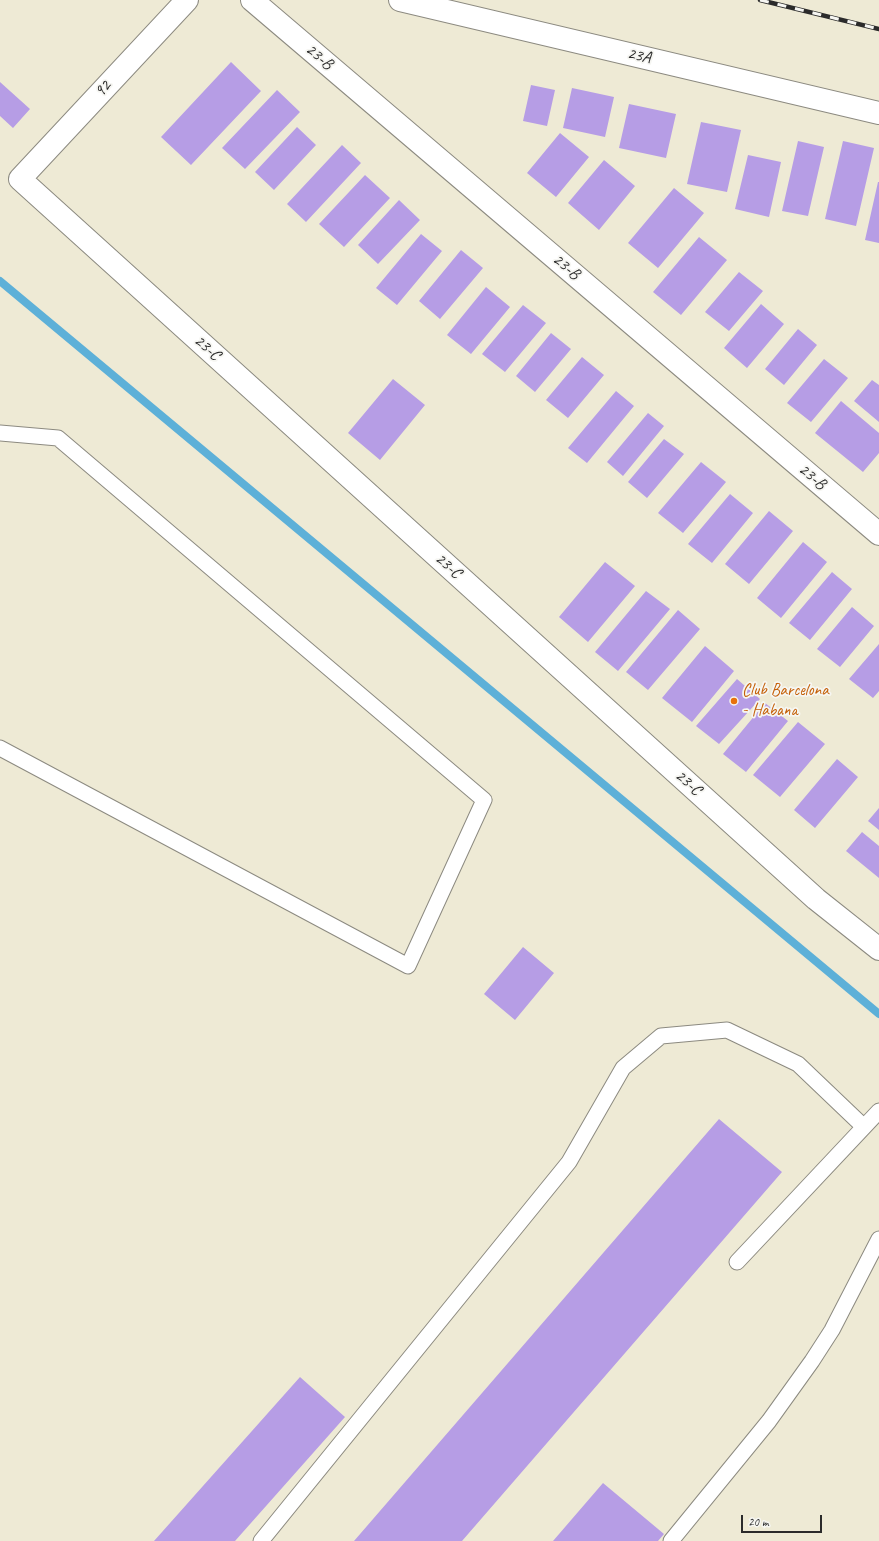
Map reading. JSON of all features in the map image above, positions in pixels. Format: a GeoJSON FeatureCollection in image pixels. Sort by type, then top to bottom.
{"type":"FeatureCollection","features":[{"type":"Feature","properties":{"kind":"street","name":"92"},"geometry":{"type":"LineString","coordinates":[[20,179],[187,0]]}},
{"type":"Feature","properties":{"kind":"street","name":"23-B"},"geometry":{"type":"LineString","coordinates":[[252,0],[879,533]]}},
{"type":"Feature","properties":{"kind":"street","name":"23A"},"geometry":{"type":"LineString","coordinates":[[400,0],[879,113]]}},
{"type":"Feature","properties":{"kind":"street","name":"23-C"},"geometry":{"type":"LineString","coordinates":[[20,179],[816,899],[879,949]]}},
{"type":"Feature","properties":{"kind":"lane"},"geometry":{"type":"LineString","coordinates":[[0,433],[58,438],[484,800],[408,966],[0,748]]}},
{"type":"Feature","properties":{"kind":"lane"},"geometry":{"type":"LineString","coordinates":[[261,1541],[569,1162],[623,1068],[661,1036],[727,1030],[798,1064],[864,1127]]}},
{"type":"Feature","properties":{"kind":"lane"},"geometry":{"type":"LineString","coordinates":[[737,1262],[879,1111]]}},
{"type":"Feature","properties":{"kind":"lane"},"geometry":{"type":"LineString","coordinates":[[671,1541],[769,1421],[812,1361],[832,1330],[879,1239]]}},
{"type":"Feature","properties":{"kind":"building"},"geometry":{"type":"Polygon","coordinates":[[[231,62],[261,91],[191,165],[161,137],[231,62]]]}},
{"type":"Feature","properties":{"kind":"building"},"geometry":{"type":"Polygon","coordinates":[[[0,82],[30,109],[13,128],[0,116],[0,82]]]}},
{"type":"Feature","properties":{"kind":"building"},"geometry":{"type":"Polygon","coordinates":[[[531,85],[555,90],[547,126],[523,121],[531,85]]]}},
{"type":"Feature","properties":{"kind":"building"},"geometry":{"type":"Polygon","coordinates":[[[572,88],[614,97],[605,137],[563,128],[572,88]]]}},
{"type":"Feature","properties":{"kind":"building"},"geometry":{"type":"Polygon","coordinates":[[[277,90],[300,112],[245,169],[222,148],[277,90]]]}},
{"type":"Feature","properties":{"kind":"building"},"geometry":{"type":"Polygon","coordinates":[[[629,104],[676,114],[666,158],[619,148],[629,104]]]}},
{"type":"Feature","properties":{"kind":"building"},"geometry":{"type":"Polygon","coordinates":[[[701,122],[741,130],[727,192],[687,184],[701,122]]]}},
{"type":"Feature","properties":{"kind":"building"},"geometry":{"type":"Polygon","coordinates":[[[297,127],[316,145],[274,190],[255,172],[297,127]]]}},
{"type":"Feature","properties":{"kind":"building"},"geometry":{"type":"Polygon","coordinates":[[[560,133],[589,157],[556,197],[527,173],[560,133]]]}},
{"type":"Feature","properties":{"kind":"building"},"geometry":{"type":"Polygon","coordinates":[[[798,141],[824,147],[808,216],[782,211],[798,141]]]}},
{"type":"Feature","properties":{"kind":"building"},"geometry":{"type":"Polygon","coordinates":[[[843,141],[874,148],[856,226],[825,219],[843,141]]]}},
{"type":"Feature","properties":{"kind":"building"},"geometry":{"type":"Polygon","coordinates":[[[342,145],[361,163],[306,222],[287,204],[342,145]]]}},
{"type":"Feature","properties":{"kind":"building"},"geometry":{"type":"Polygon","coordinates":[[[748,155],[781,162],[769,217],[735,209],[748,155]]]}},
{"type":"Feature","properties":{"kind":"building"},"geometry":{"type":"Polygon","coordinates":[[[604,160],[635,186],[599,230],[568,203],[604,160]]]}},
{"type":"Feature","properties":{"kind":"building"},"geometry":{"type":"Polygon","coordinates":[[[365,175],[390,198],[344,247],[319,224],[365,175]]]}},
{"type":"Feature","properties":{"kind":"building"},"geometry":{"type":"Polygon","coordinates":[[[879,182],[879,243],[865,240],[879,182]]]}},
{"type":"Feature","properties":{"kind":"building"},"geometry":{"type":"Polygon","coordinates":[[[674,188],[704,213],[658,268],[628,243],[674,188]]]}},
{"type":"Feature","properties":{"kind":"building"},"geometry":{"type":"Polygon","coordinates":[[[399,200],[420,220],[378,264],[358,245],[399,200]]]}},
{"type":"Feature","properties":{"kind":"building"},"geometry":{"type":"Polygon","coordinates":[[[421,234],[442,251],[397,305],[376,288],[421,234]]]}},
{"type":"Feature","properties":{"kind":"building"},"geometry":{"type":"Polygon","coordinates":[[[699,237],[727,260],[681,315],[653,292],[699,237]]]}},
{"type":"Feature","properties":{"kind":"building"},"geometry":{"type":"Polygon","coordinates":[[[461,250],[483,268],[440,319],[419,301],[461,250]]]}},
{"type":"Feature","properties":{"kind":"building"},"geometry":{"type":"Polygon","coordinates":[[[739,272],[763,291],[729,331],[705,312],[739,272]]]}},
{"type":"Feature","properties":{"kind":"building"},"geometry":{"type":"Polygon","coordinates":[[[486,287],[510,307],[471,354],[447,335],[486,287]]]}},
{"type":"Feature","properties":{"kind":"building"},"geometry":{"type":"Polygon","coordinates":[[[761,304],[784,324],[747,368],[724,348],[761,304]]]}},
{"type":"Feature","properties":{"kind":"building"},"geometry":{"type":"Polygon","coordinates":[[[523,305],[546,323],[505,372],[482,354],[523,305]]]}},
{"type":"Feature","properties":{"kind":"building"},"geometry":{"type":"Polygon","coordinates":[[[798,329],[817,345],[784,385],[765,369],[798,329]]]}},
{"type":"Feature","properties":{"kind":"building"},"geometry":{"type":"Polygon","coordinates":[[[551,333],[571,349],[535,392],[516,376],[551,333]]]}},
{"type":"Feature","properties":{"kind":"building"},"geometry":{"type":"Polygon","coordinates":[[[582,357],[604,375],[568,418],[546,400],[582,357]]]}},
{"type":"Feature","properties":{"kind":"building"},"geometry":{"type":"Polygon","coordinates":[[[824,359],[848,378],[811,422],[787,403],[824,359]]]}},
{"type":"Feature","properties":{"kind":"building"},"geometry":{"type":"Polygon","coordinates":[[[393,379],[425,405],[380,460],[348,433],[393,379]]]}},
{"type":"Feature","properties":{"kind":"building"},"geometry":{"type":"Polygon","coordinates":[[[872,380],[879,385],[879,422],[854,401],[872,380]]]}},
{"type":"Feature","properties":{"kind":"building"},"geometry":{"type":"Polygon","coordinates":[[[616,391],[634,406],[587,463],[568,448],[616,391]]]}},
{"type":"Feature","properties":{"kind":"building"},"geometry":{"type":"Polygon","coordinates":[[[841,401],[879,433],[879,453],[863,472],[815,433],[841,401]]]}},
{"type":"Feature","properties":{"kind":"building"},"geometry":{"type":"Polygon","coordinates":[[[648,413],[664,426],[623,476],[607,462],[648,413]]]}},
{"type":"Feature","properties":{"kind":"building"},"geometry":{"type":"Polygon","coordinates":[[[664,439],[684,454],[647,498],[628,482],[664,439]]]}},
{"type":"Feature","properties":{"kind":"building"},"geometry":{"type":"Polygon","coordinates":[[[701,462],[726,482],[683,533],[658,513],[701,462]]]}},
{"type":"Feature","properties":{"kind":"building"},"geometry":{"type":"Polygon","coordinates":[[[730,494],[753,513],[712,563],[688,544],[730,494]]]}},
{"type":"Feature","properties":{"kind":"building"},"geometry":{"type":"Polygon","coordinates":[[[769,511],[793,531],[749,584],[725,564],[769,511]]]}},
{"type":"Feature","properties":{"kind":"building"},"geometry":{"type":"Polygon","coordinates":[[[803,542],[827,562],[781,618],[757,598],[803,542]]]}},
{"type":"Feature","properties":{"kind":"building"},"geometry":{"type":"Polygon","coordinates":[[[605,562],[635,586],[588,642],[559,617],[605,562]]]}},
{"type":"Feature","properties":{"kind":"building"},"geometry":{"type":"Polygon","coordinates":[[[832,572],[852,589],[810,640],[789,623],[832,572]]]}},
{"type":"Feature","properties":{"kind":"building"},"geometry":{"type":"Polygon","coordinates":[[[646,591],[670,609],[618,671],[595,652],[646,591]]]}},
{"type":"Feature","properties":{"kind":"building"},"geometry":{"type":"Polygon","coordinates":[[[852,607],[874,626],[840,667],[817,649],[852,607]]]}},
{"type":"Feature","properties":{"kind":"building"},"geometry":{"type":"Polygon","coordinates":[[[678,610],[700,629],[648,690],[626,672],[678,610]]]}},
{"type":"Feature","properties":{"kind":"building"},"geometry":{"type":"Polygon","coordinates":[[[879,644],[879,691],[873,698],[849,679],[879,644]]]}},
{"type":"Feature","properties":{"kind":"building"},"geometry":{"type":"Polygon","coordinates":[[[705,646],[734,671],[692,722],[662,698],[705,646]]]}},
{"type":"Feature","properties":{"kind":"building"},"geometry":{"type":"Polygon","coordinates":[[[737,679],[760,699],[719,744],[696,726],[737,679]]]}},
{"type":"Feature","properties":{"kind":"building"},"geometry":{"type":"Polygon","coordinates":[[[765,703],[788,721],[746,772],[723,754],[765,703]]]}},
{"type":"Feature","properties":{"kind":"building"},"geometry":{"type":"Polygon","coordinates":[[[798,722],[825,744],[780,797],[753,775],[798,722]]]}},
{"type":"Feature","properties":{"kind":"building"},"geometry":{"type":"Polygon","coordinates":[[[837,759],[858,777],[815,828],[794,810],[837,759]]]}},
{"type":"Feature","properties":{"kind":"building"},"geometry":{"type":"Polygon","coordinates":[[[879,808],[879,830],[868,821],[879,808]]]}},
{"type":"Feature","properties":{"kind":"building"},"geometry":{"type":"Polygon","coordinates":[[[862,832],[879,846],[879,878],[846,851],[862,832]]]}},
{"type":"Feature","properties":{"kind":"building"},"geometry":{"type":"Polygon","coordinates":[[[523,947],[554,973],[515,1020],[484,994],[523,947]]]}},
{"type":"Feature","properties":{"kind":"building"},"geometry":{"type":"Polygon","coordinates":[[[719,1119],[782,1172],[462,1541],[354,1541],[719,1119]]]}},
{"type":"Feature","properties":{"kind":"building"},"geometry":{"type":"Polygon","coordinates":[[[300,1377],[345,1417],[235,1541],[154,1541],[300,1377]]]}},
{"type":"Feature","properties":{"kind":"building"},"geometry":{"type":"Polygon","coordinates":[[[603,1483],[664,1534],[658,1541],[553,1541],[603,1483]]]}},
{"type":"Feature","properties":{"kind":"waterway"},"geometry":{"type":"LineString","coordinates":[[0,281],[879,1014]]}},
{"type":"Feature","properties":{"kind":"railway"},"geometry":{"type":"LineString","coordinates":[[760,0],[879,29]]}},
{"type":"Feature","properties":{"kind":"place","name":"Club Barcelona - Habana"},"geometry":{"type":"Point","coordinates":[734,701]}}]}
